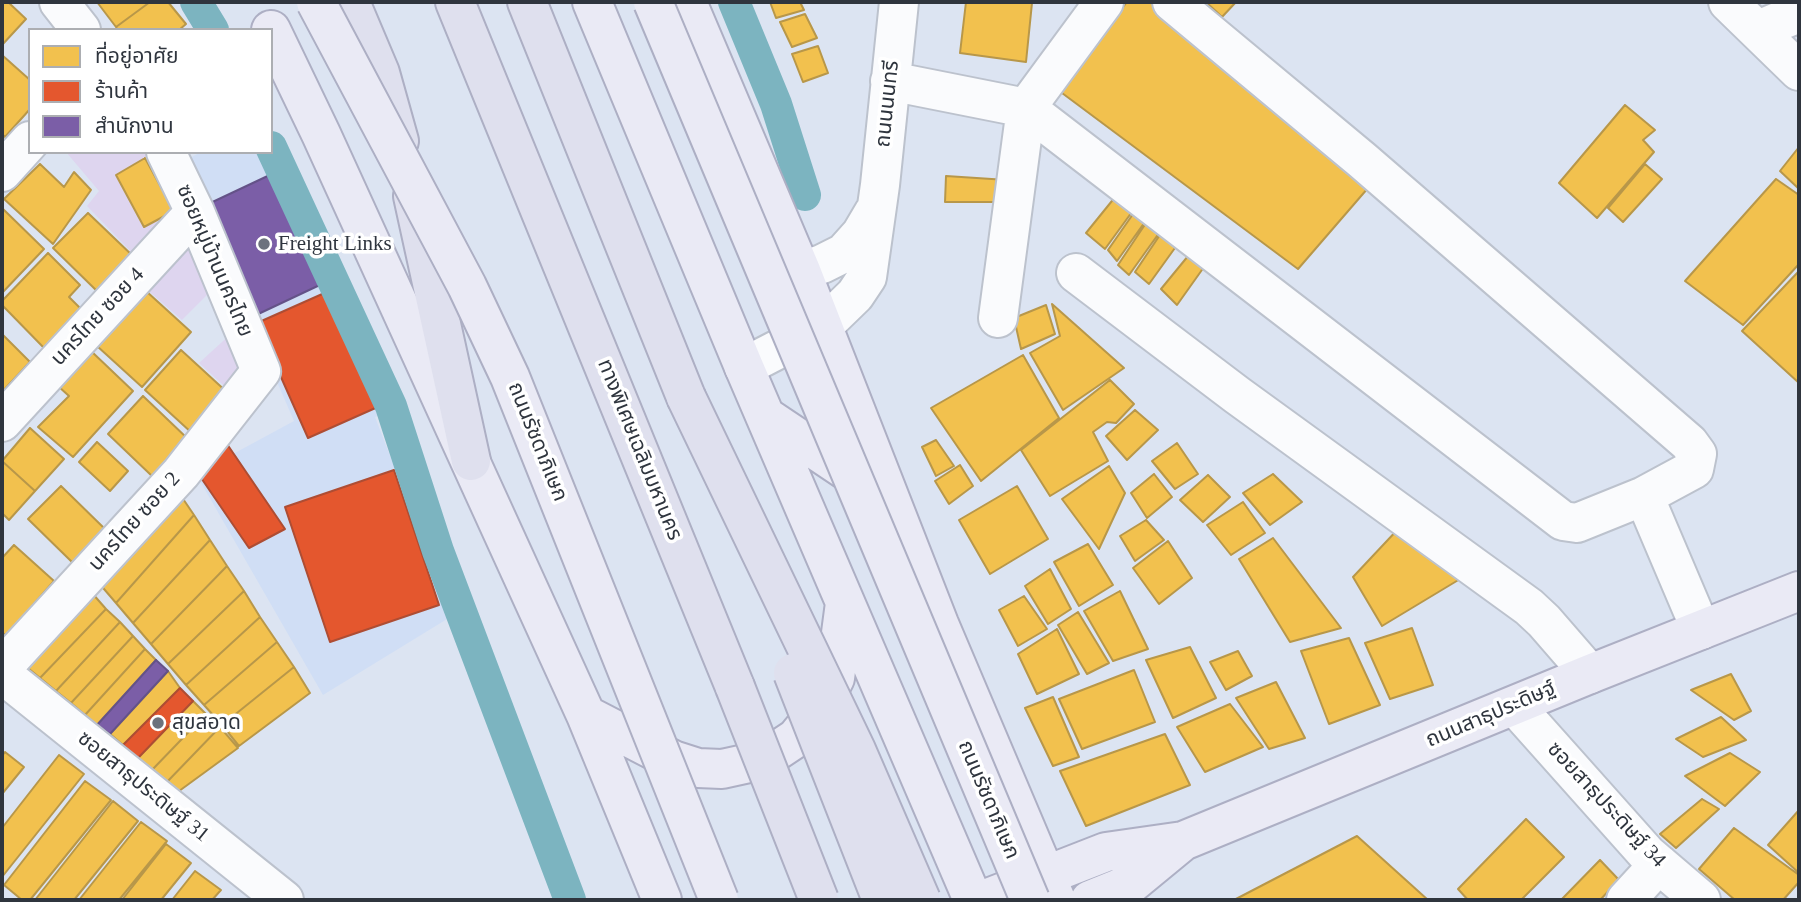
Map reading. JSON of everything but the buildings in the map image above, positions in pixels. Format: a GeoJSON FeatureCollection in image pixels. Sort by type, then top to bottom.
{"type":"FeatureCollection","features":[{"type":"Feature","properties":{"kind":"highway"},"geometry":{"type":"LineString","coordinates":[[351,2],[380,73],[408,174],[471,461]]}},
{"type":"Feature","properties":{"kind":"highway","name":"ทางพิเศษเฉลิมมหานคร"},"geometry":{"type":"LineString","coordinates":[[455,2],[735,687],[819,900]]}},
{"type":"Feature","properties":{"kind":"highway"},"geometry":{"type":"LineString","coordinates":[[527,2],[686,397],[882,900]]}},
{"type":"Feature","properties":{"kind":"highway"},"geometry":{"type":"LineString","coordinates":[[686,397],[856,750],[920,900]]}},
{"type":"Feature","properties":{"kind":"highway"},"geometry":{"type":"LineString","coordinates":[[735,687],[804,900]]}},
{"type":"Feature","properties":{"kind":"main road"},"geometry":{"type":"LineString","coordinates":[[257,2],[270,28]]}},
{"type":"Feature","properties":{"kind":"main road","name":"ถนนรัชดาภิเษก"},"geometry":{"type":"LineString","coordinates":[[316,2],[456,264],[510,377],[719,900]]}},
{"type":"Feature","properties":{"kind":"main road"},"geometry":{"type":"LineString","coordinates":[[592,2],[744,367],[972,900]]}},
{"type":"Feature","properties":{"kind":"main road","name":"ถนนรัชดาภิเษก"},"geometry":{"type":"LineString","coordinates":[[653,2],[1044,892]]}},
{"type":"Feature","properties":{"kind":"main road","name":"ถนนรัชดาภิเษก"},"geometry":{"type":"LineString","coordinates":[[687,2],[802,271],[939,624],[1024,822],[1044,892]]}},
{"type":"Feature","properties":{"kind":"main road"},"geometry":{"type":"LineString","coordinates":[[273,34],[327,146],[586,715],[662,900]]}},
{"type":"Feature","properties":{"kind":"main road"},"geometry":{"type":"LineString","coordinates":[[765,416],[891,501]]}},
{"type":"Feature","properties":{"kind":"main road","name":"ถนนสาธุประดิษฐ์"},"geometry":{"type":"LineString","coordinates":[[983,900],[1044,892],[1106,852],[1183,841],[1799,591]]}},
{"type":"Feature","properties":{"kind":"main road"},"geometry":{"type":"LineString","coordinates":[[586,715],[673,760],[698,768],[722,769],[763,760],[796,738],[818,711],[835,678],[845,603]]}},
{"type":"Feature","properties":{"kind":"main road"},"geometry":{"type":"LineString","coordinates":[[1024,822],[1057,846],[1106,852]]}},
{"type":"Feature","properties":{"kind":"main road","name":"ถนนสาธุประดิษฐ์"},"geometry":{"type":"LineString","coordinates":[[1090,900],[1126,892],[1183,841]]}},
{"type":"Feature","properties":{"kind":"main road"},"geometry":{"type":"LineString","coordinates":[[644,859],[650,900]]}},
{"type":"Feature","properties":{"kind":"street"},"geometry":{"type":"LineString","coordinates":[[59,2],[79,28]]}},
{"type":"Feature","properties":{"kind":"street","name":"ถนนนนทรี"},"geometry":{"type":"LineString","coordinates":[[744,367],[823,326],[855,295],[867,277],[899,2]]}},
{"type":"Feature","properties":{"kind":"street"},"geometry":{"type":"LineString","coordinates":[[998,318],[1026,108],[1104,2]]}},
{"type":"Feature","properties":{"kind":"street"},"geometry":{"type":"LineString","coordinates":[[890,81],[1026,108],[1563,521],[1577,523],[1644,496],[1693,469],[1697,454],[1689,443],[1362,160],[1172,2]]}},
{"type":"Feature","properties":{"kind":"street"},"geometry":{"type":"LineString","coordinates":[[1728,2],[1799,71]]}},
{"type":"Feature","properties":{"kind":"street"},"geometry":{"type":"LineString","coordinates":[[1758,30],[1799,13]]}},
{"type":"Feature","properties":{"kind":"street"},"geometry":{"type":"LineString","coordinates":[[2,172],[28,143]]}},
{"type":"Feature","properties":{"kind":"street","name":"ซอยหมู่บ้านนครไทย"},"geometry":{"type":"LineString","coordinates":[[167,154],[195,212],[261,371]]}},
{"type":"Feature","properties":{"kind":"street","name":"ถนนนนทรี"},"geometry":{"type":"LineString","coordinates":[[802,271],[844,253],[861,234],[877,207]]}},
{"type":"Feature","properties":{"kind":"street","name":"นครไทย ซอย 4"},"geometry":{"type":"LineString","coordinates":[[2,422],[195,212]]}},
{"type":"Feature","properties":{"kind":"street"},"geometry":{"type":"LineString","coordinates":[[1076,273],[1237,395],[1529,607],[1590,674]]}},
{"type":"Feature","properties":{"kind":"street","name":"นครไทย ซอย 2"},"geometry":{"type":"LineString","coordinates":[[2,668],[181,473],[261,371]]}},
{"type":"Feature","properties":{"kind":"street"},"geometry":{"type":"LineString","coordinates":[[1644,496],[1701,630]]}},
{"type":"Feature","properties":{"kind":"street","name":"ซอยสาธุประดิษฐ์ 31"},"geometry":{"type":"LineString","coordinates":[[2,674],[284,900]]}},
{"type":"Feature","properties":{"kind":"street","name":"ซอยสาธุประดิษฐ์ 34"},"geometry":{"type":"LineString","coordinates":[[1515,706],[1647,854],[1701,900]]}},
{"type":"Feature","properties":{"kind":"street"},"geometry":{"type":"LineString","coordinates":[[1626,900],[1659,864]]}},
{"type":"Feature","properties":{"kind":"shaded area"},"geometry":{"type":"Polygon","coordinates":[[[68,154],[149,154],[180,205],[138,259],[87,206],[99,191],[68,154]]]}},
{"type":"Feature","properties":{"kind":"shaded area"},"geometry":{"type":"Polygon","coordinates":[[[197,154],[270,154],[388,411],[375,417],[452,616],[323,695],[196,474],[294,421],[203,212],[179,164],[197,154]]]}},
{"type":"Feature","properties":{"kind":"shaded area"},"geometry":{"type":"Polygon","coordinates":[[[192,244],[214,288],[182,320],[144,287],[192,244]]]}},
{"type":"Feature","properties":{"kind":"shaded area"},"geometry":{"type":"Polygon","coordinates":[[[234,331],[247,361],[234,395],[199,363],[234,331]]]}},
{"type":"Feature","properties":{"kind":"waterway"},"geometry":{"type":"LineString","coordinates":[[196,2],[212,28]]}},
{"type":"Feature","properties":{"kind":"waterway"},"geometry":{"type":"LineString","coordinates":[[734,2],[776,104],[805,195]]}},
{"type":"Feature","properties":{"kind":"waterway"},"geometry":{"type":"LineString","coordinates":[[273,151],[391,406],[438,551],[570,900]]}},
{"type":"Feature","properties":{"kind":"place","name":"Freight Links"},"geometry":{"type":"Point","coordinates":[264,244]}},
{"type":"Feature","properties":{"kind":"place","name":"สุขสอาด"},"geometry":{"type":"Point","coordinates":[158,723]}}]}
